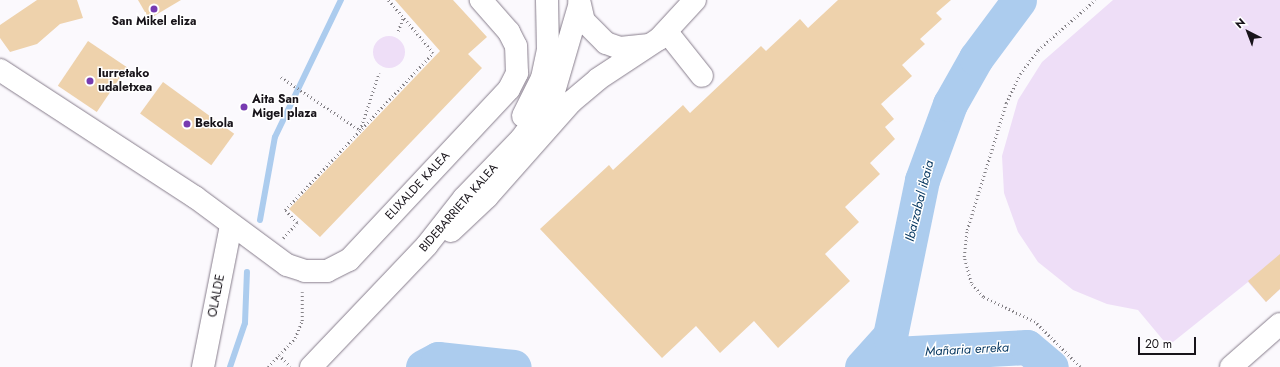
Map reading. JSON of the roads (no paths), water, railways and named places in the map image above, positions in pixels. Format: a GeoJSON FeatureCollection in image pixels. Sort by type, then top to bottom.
{"type":"FeatureCollection","features":[{"type":"Feature","properties":{"kind":"main road","name":"ELIXALDE KALEA"},"geometry":{"type":"LineString","coordinates":[[231,224],[287,265],[305,271],[327,271],[349,260],[509,89],[517,73],[516,46],[509,32],[481,0]]}},
{"type":"Feature","properties":{"kind":"main road"},"geometry":{"type":"LineString","coordinates":[[428,245],[466,180],[517,126],[530,106],[542,78],[548,49],[547,0]]}},
{"type":"Feature","properties":{"kind":"main road"},"geometry":{"type":"LineString","coordinates":[[579,3],[593,33],[606,42],[620,48],[664,33],[680,0]]}},
{"type":"Feature","properties":{"kind":"main road"},"geometry":{"type":"LineString","coordinates":[[428,245],[461,224],[571,102],[598,79],[664,33],[695,0]]}},
{"type":"Feature","properties":{"kind":"main road","name":"BIDEBARRIETA KALEA"},"geometry":{"type":"LineString","coordinates":[[311,367],[428,245],[464,198],[521,139],[553,95],[579,3]]}},
{"type":"Feature","properties":{"kind":"main road"},"geometry":{"type":"LineString","coordinates":[[664,33],[702,76]]}},
{"type":"Feature","properties":{"kind":"main road"},"geometry":{"type":"LineString","coordinates":[[0,72],[195,197],[231,224]]}},
{"type":"Feature","properties":{"kind":"main road","name":"OLALDE"},"geometry":{"type":"LineString","coordinates":[[203,367],[231,224]]}},
{"type":"Feature","properties":{"kind":"main road"},"geometry":{"type":"LineString","coordinates":[[1231,367],[1280,324]]}},
{"type":"Feature","properties":{"kind":"waterway"},"geometry":{"type":"LineString","coordinates":[[260,220],[275,137],[341,0]]}},
{"type":"Feature","properties":{"kind":"waterway","name":"Ibaizabal ibaia"},"geometry":{"type":"LineString","coordinates":[[862,367],[890,336],[922,180],[950,104],[976,58],[1019,0]]}},
{"type":"Feature","properties":{"kind":"waterway"},"geometry":{"type":"LineString","coordinates":[[230,367],[245,323],[247,272]]}},
{"type":"Feature","properties":{"kind":"waterway","name":"Mañaria erreka"},"geometry":{"type":"LineString","coordinates":[[875,355],[1027,347],[1051,367]]}},
{"type":"Feature","properties":{"kind":"waterway","name":"Ibaizabal ibaia"},"geometry":{"type":"LineString","coordinates":[[423,367],[438,359],[514,367]]}},
{"type":"Feature","properties":{"kind":"place","name":"San Mikel eliza"},"geometry":{"type":"Point","coordinates":[154,9]}},
{"type":"Feature","properties":{"kind":"place","name":"Iurretako udaletxea"},"geometry":{"type":"Point","coordinates":[90,81]}},
{"type":"Feature","properties":{"kind":"place","name":"Aita San Migel plaza"},"geometry":{"type":"Point","coordinates":[244,107]}},
{"type":"Feature","properties":{"kind":"place","name":"Bekola"},"geometry":{"type":"Point","coordinates":[187,124]}}]}
